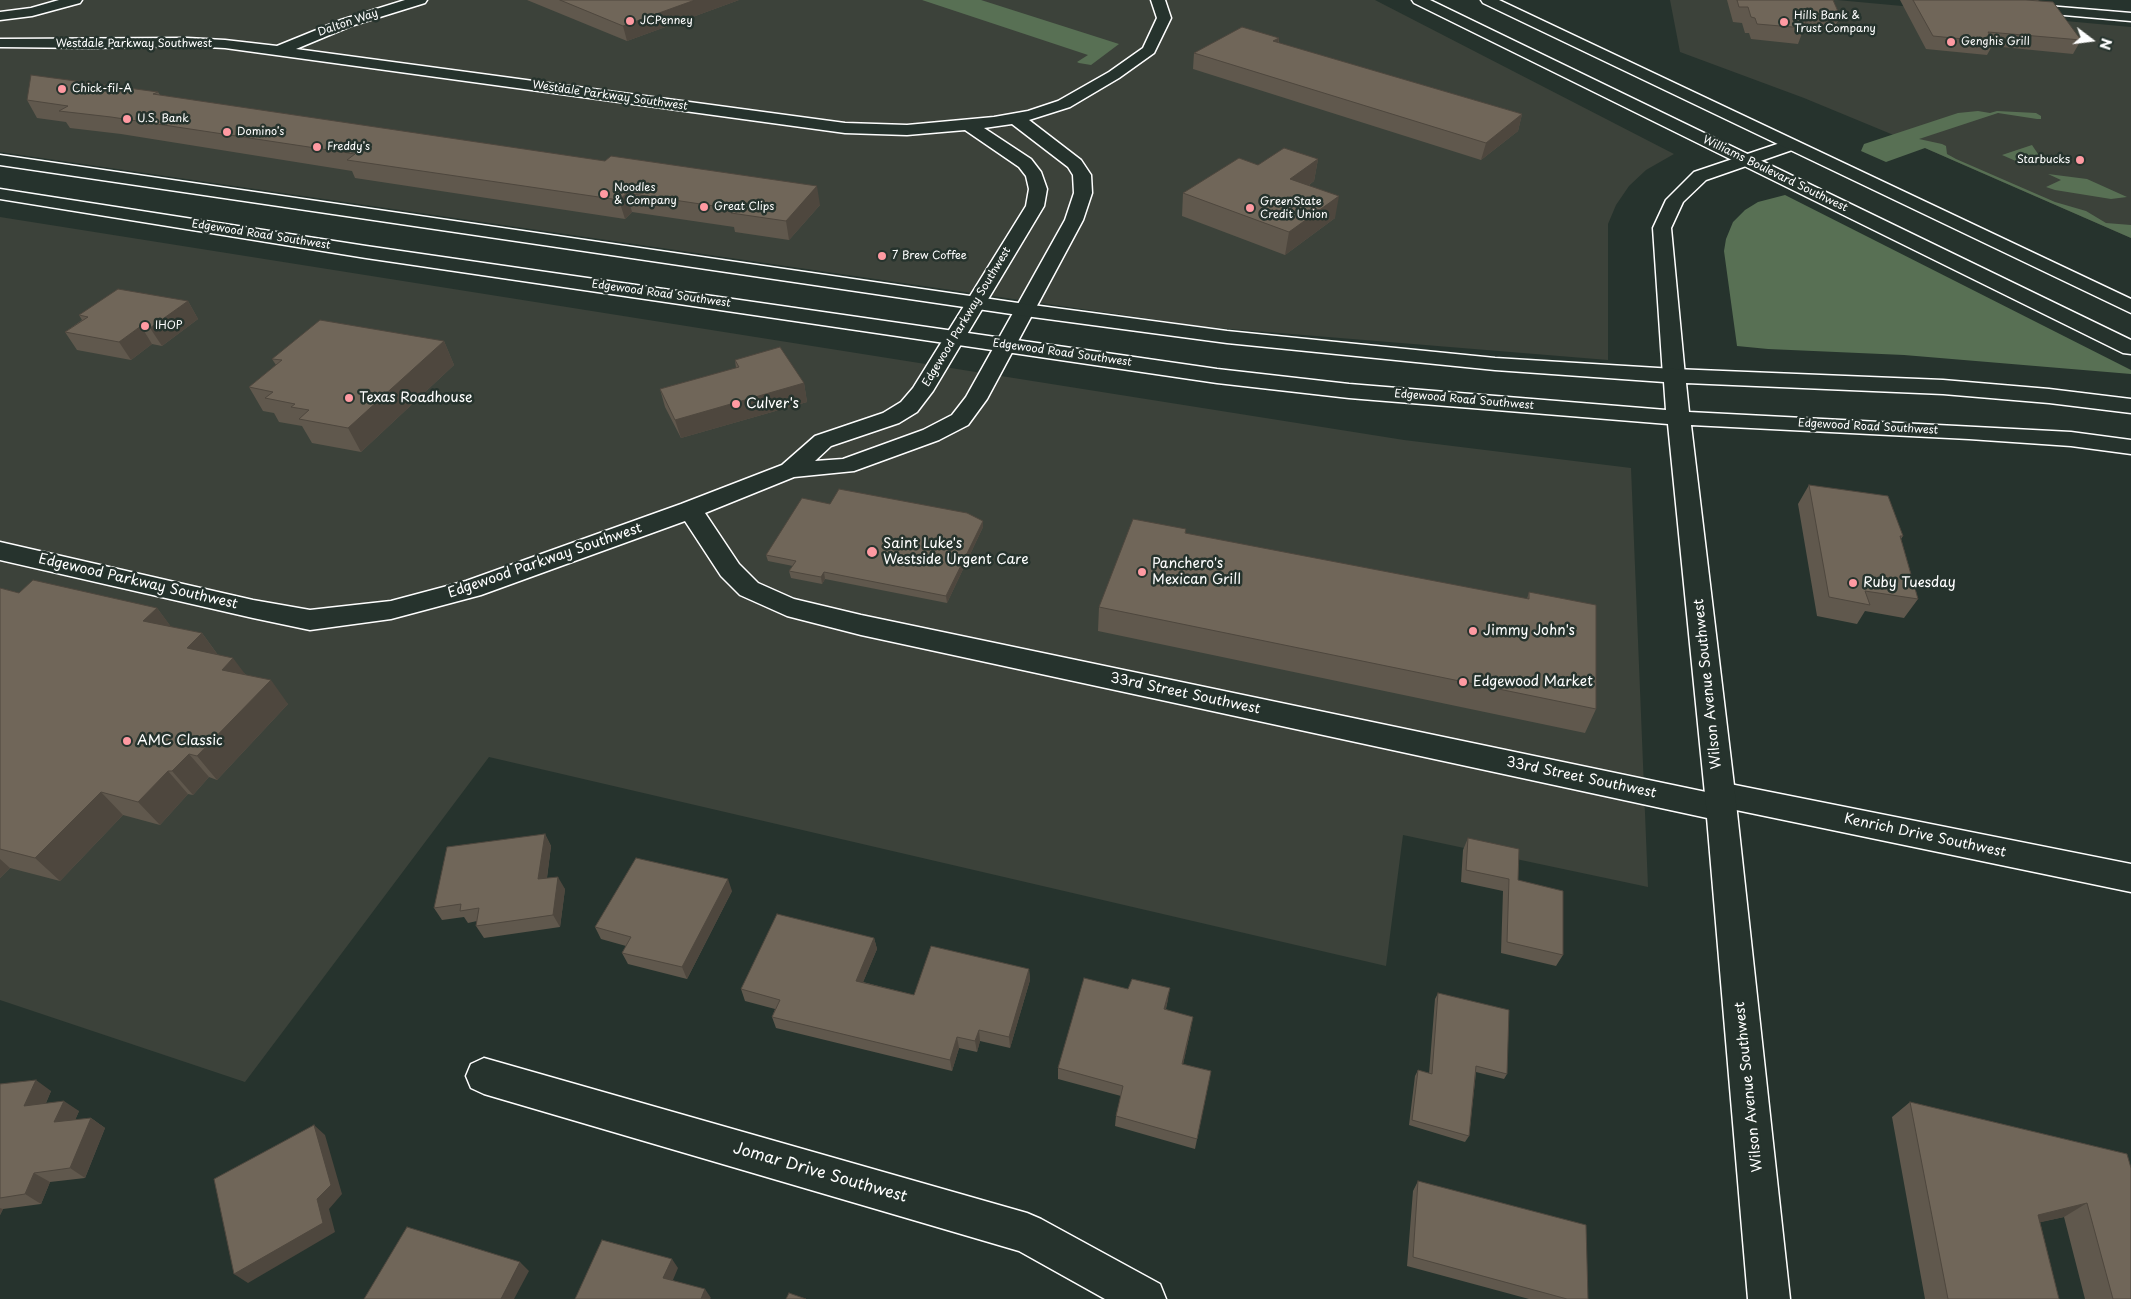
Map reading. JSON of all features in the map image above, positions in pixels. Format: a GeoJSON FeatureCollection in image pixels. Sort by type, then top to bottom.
{"type":"FeatureCollection","features":[{"type":"Feature","properties":{"kind":"main road"},"geometry":{"type":"LineString","coordinates":[[0,23],[75,0]]}},
{"type":"Feature","properties":{"kind":"main road","name":"Dalton Way"},"geometry":{"type":"LineString","coordinates":[[278,51],[338,26],[420,0]]}},
{"type":"Feature","properties":{"kind":"main road","name":"Westdale Parkway Southwest"},"geometry":{"type":"LineString","coordinates":[[0,42],[92,44],[187,42],[278,51],[845,128],[907,130],[969,125],[1015,118],[1064,104],[1114,75],[1149,50],[1164,18],[1158,0]]}},
{"type":"Feature","properties":{"kind":"main road","name":"Williams Boulevard Southwest"},"geometry":{"type":"LineString","coordinates":[[1419,0],[2131,348]]}},
{"type":"Feature","properties":{"kind":"main road"},"geometry":{"type":"LineString","coordinates":[[1488,0],[2131,307]]}},
{"type":"Feature","properties":{"kind":"main road"},"geometry":{"type":"LineString","coordinates":[[2014,7],[2131,17]]}},
{"type":"Feature","properties":{"kind":"main road"},"geometry":{"type":"LineString","coordinates":[[0,16],[32,12]]}},
{"type":"Feature","properties":{"kind":"main road","name":"Edgewood Parkway Southwest"},"geometry":{"type":"LineString","coordinates":[[0,550],[253,609],[310,620],[391,610],[472,589],[690,510],[790,470],[846,466],[931,435],[960,420],[976,399],[1074,220],[1083,194],[1082,175],[1075,164],[1015,118]]}},
{"type":"Feature","properties":{"kind":"main road","name":"Edgewood Parkway Southwest"},"geometry":{"type":"LineString","coordinates":[[790,470],[823,441],[891,418],[909,407],[922,391],[1034,206],[1038,189],[1035,176],[1025,164],[969,125]]}},
{"type":"Feature","properties":{"kind":"main road","name":"Wilson Avenue Southwest"},"geometry":{"type":"LineString","coordinates":[[1769,1299],[1720,801],[1674,376],[1662,228],[1675,200],[1700,176],[1789,145]]}},
{"type":"Feature","properties":{"kind":"main road"},"geometry":{"type":"LineString","coordinates":[[0,160],[975,303],[1352,351],[1495,364],[1674,376],[1943,387],[2049,396],[2131,406]]}},
{"type":"Feature","properties":{"kind":"main road","name":"Edgewood Road Southwest"},"geometry":{"type":"LineString","coordinates":[[0,194],[366,252],[1217,376],[1321,388],[1680,418],[1969,432],[2071,439],[2131,447]]}},
{"type":"Feature","properties":{"kind":"main road"},"geometry":{"type":"LineString","coordinates":[[2071,439],[2131,452]]}},
{"type":"Feature","properties":{"kind":"main road","name":"33rd Street Southwest"},"geometry":{"type":"LineString","coordinates":[[690,510],[730,570],[749,589],[787,607],[869,626],[1720,801]]}},
{"type":"Feature","properties":{"kind":"main road","name":"Kenrich Drive Southwest"},"geometry":{"type":"LineString","coordinates":[[1720,801],[2131,878]]}},
{"type":"Feature","properties":{"kind":"main road","name":"Jomar Drive Southwest"},"geometry":{"type":"LineString","coordinates":[[484,1076],[1027,1233],[1145,1299]]}},
{"type":"Feature","properties":{"kind":"shaded area"},"geometry":{"type":"Polygon","coordinates":[[[0,0],[1375,0],[1674,154],[1646,170],[1629,186],[1616,205],[1608,224],[1608,360],[1206,327],[0,152],[0,0]]]}},
{"type":"Feature","properties":{"kind":"shaded area"},"geometry":{"type":"Polygon","coordinates":[[[1670,0],[1837,0],[2131,27],[2131,238],[1925,148],[1804,98],[1680,52],[1670,0]]]}},
{"type":"Feature","properties":{"kind":"shaded area"},"geometry":{"type":"Polygon","coordinates":[[[0,217],[1404,440],[1631,468],[1648,887],[1403,835],[1386,966],[489,757],[245,1082],[0,1000],[0,217]]]}},
{"type":"Feature","properties":{"kind":"green space"},"geometry":{"type":"Polygon","coordinates":[[[922,0],[981,0],[1119,44],[1091,65],[1079,63],[1077,62],[1088,55],[922,0]]]}},
{"type":"Feature","properties":{"kind":"green space"},"geometry":{"type":"Polygon","coordinates":[[[1978,111],[1990,113],[1997,111],[2036,113],[2041,116],[2041,119],[1998,113],[1919,139],[1942,144],[1946,146],[1947,154],[1956,159],[2055,202],[2086,211],[2106,223],[2131,225],[2131,238],[1925,148],[1886,162],[1861,151],[1864,144],[1958,113],[1978,111]]]}},
{"type":"Feature","properties":{"kind":"green space"},"geometry":{"type":"Polygon","coordinates":[[[2032,145],[2040,157],[2025,165],[2002,155],[2032,145]]]}},
{"type":"Feature","properties":{"kind":"green space"},"geometry":{"type":"Polygon","coordinates":[[[2048,174],[2087,179],[2127,197],[2111,199],[2055,190],[2046,187],[2061,180],[2048,174]]]}},
{"type":"Feature","properties":{"kind":"green space"},"geometry":{"type":"Polygon","coordinates":[[[1785,195],[2131,370],[2131,374],[1904,355],[1737,346],[1724,251],[1726,239],[1733,222],[1745,210],[1758,202],[1785,195]]]}},
{"type":"Feature","properties":{"kind":"building"},"geometry":{"type":"Polygon","coordinates":[[[560,0],[695,0],[623,26],[560,0]]]}},
{"type":"Feature","properties":{"kind":"building"},"geometry":{"type":"Polygon","coordinates":[[[1737,0],[1833,0],[1840,16],[1802,13],[1806,23],[1802,23],[1804,28],[1757,24],[1755,18],[1751,17],[1748,7],[1739,7],[1737,0]]]}},
{"type":"Feature","properties":{"kind":"building"},"geometry":{"type":"Polygon","coordinates":[[[1913,0],[2026,0],[2053,2],[2081,40],[1988,32],[1994,42],[1933,36],[1913,0]]]}},
{"type":"Feature","properties":{"kind":"building"},"geometry":{"type":"Polygon","coordinates":[[[1242,27],[1279,38],[1273,41],[1522,114],[1486,143],[1194,53],[1242,27]]]}},
{"type":"Feature","properties":{"kind":"building"},"geometry":{"type":"Polygon","coordinates":[[[31,75],[158,92],[153,94],[605,161],[611,156],[817,186],[786,221],[731,213],[734,209],[627,193],[619,200],[347,160],[355,154],[111,117],[59,111],[68,106],[27,100],[31,75]]]}},
{"type":"Feature","properties":{"kind":"building"},"geometry":{"type":"Polygon","coordinates":[[[1284,148],[1318,159],[1290,179],[1339,196],[1289,232],[1183,193],[1239,158],[1258,165],[1284,148]]]}},
{"type":"Feature","properties":{"kind":"building"},"geometry":{"type":"Polygon","coordinates":[[[118,289],[188,301],[150,328],[141,326],[119,342],[65,332],[88,317],[79,315],[118,289]]]}},
{"type":"Feature","properties":{"kind":"building"},"geometry":{"type":"Polygon","coordinates":[[[320,320],[444,341],[348,428],[299,419],[309,410],[291,407],[295,404],[265,398],[273,392],[249,387],[282,360],[272,359],[320,320]]]}},
{"type":"Feature","properties":{"kind":"building"},"geometry":{"type":"Polygon","coordinates":[[[780,347],[804,383],[675,420],[660,389],[739,367],[735,360],[780,347]]]}},
{"type":"Feature","properties":{"kind":"building","name":"Ruby Tuesday"},"geometry":{"type":"Polygon","coordinates":[[[1809,485],[1888,496],[1903,536],[1900,536],[1918,599],[1865,591],[1870,605],[1829,597],[1809,485]]]}},
{"type":"Feature","properties":{"kind":"building","name":"Saint Luke's Westside Urgent Care"},"geometry":{"type":"Polygon","coordinates":[[[839,489],[967,513],[983,521],[946,596],[824,572],[821,577],[789,571],[796,561],[766,555],[802,498],[830,504],[839,489]]]}},
{"type":"Feature","properties":{"kind":"building","name":"Edgewood Market"},"geometry":{"type":"Polygon","coordinates":[[[1133,519],[1186,529],[1185,533],[1529,599],[1529,592],[1596,605],[1596,709],[1099,607],[1133,519]]]}},
{"type":"Feature","properties":{"kind":"building","name":"AMC Classic"},"geometry":{"type":"Polygon","coordinates":[[[33,580],[157,608],[143,621],[202,633],[187,648],[233,658],[222,670],[271,680],[197,756],[189,754],[172,771],[168,771],[138,802],[101,792],[35,858],[0,849],[0,588],[19,593],[33,580]]]}},
{"type":"Feature","properties":{"kind":"building"},"geometry":{"type":"Polygon","coordinates":[[[545,834],[538,879],[558,877],[553,915],[476,926],[479,908],[460,911],[461,904],[434,908],[447,847],[545,834]]]}},
{"type":"Feature","properties":{"kind":"building"},"geometry":{"type":"Polygon","coordinates":[[[1468,838],[1519,849],[1518,880],[1563,891],[1563,955],[1507,942],[1509,879],[1466,870],[1468,838]]]}},
{"type":"Feature","properties":{"kind":"building"},"geometry":{"type":"Polygon","coordinates":[[[636,858],[728,879],[682,967],[622,953],[631,937],[595,927],[636,858]]]}},
{"type":"Feature","properties":{"kind":"building"},"geometry":{"type":"Polygon","coordinates":[[[777,914],[874,938],[856,981],[914,995],[931,946],[1029,969],[1009,1037],[979,1030],[975,1041],[957,1037],[950,1060],[772,1017],[780,1000],[741,989],[777,914]]]}},
{"type":"Feature","properties":{"kind":"building"},"geometry":{"type":"Polygon","coordinates":[[[1084,978],[1128,989],[1132,979],[1170,988],[1164,1009],[1193,1017],[1182,1064],[1211,1071],[1197,1139],[1116,1116],[1123,1086],[1058,1068],[1084,978]]]}},
{"type":"Feature","properties":{"kind":"building"},"geometry":{"type":"Polygon","coordinates":[[[1438,993],[1509,1010],[1507,1074],[1476,1066],[1469,1136],[1412,1120],[1418,1070],[1432,1074],[1438,993]]]}},
{"type":"Feature","properties":{"kind":"building"},"geometry":{"type":"Polygon","coordinates":[[[36,1080],[24,1106],[64,1101],[54,1122],[91,1118],[70,1168],[34,1173],[25,1194],[0,1198],[0,1084],[36,1080]]]}},
{"type":"Feature","properties":{"kind":"building"},"geometry":{"type":"Polygon","coordinates":[[[1910,1102],[2127,1154],[2131,1168],[2131,1299],[2113,1299],[2087,1203],[2038,1215],[2059,1299],[1948,1299],[1910,1102]]]}},
{"type":"Feature","properties":{"kind":"building"},"geometry":{"type":"Polygon","coordinates":[[[314,1125],[331,1185],[317,1199],[323,1223],[234,1274],[214,1179],[314,1125]]]}},
{"type":"Feature","properties":{"kind":"building"},"geometry":{"type":"Polygon","coordinates":[[[1418,1181],[1586,1225],[1588,1299],[1567,1299],[1413,1257],[1418,1181]]]}},
{"type":"Feature","properties":{"kind":"building"},"geometry":{"type":"Polygon","coordinates":[[[407,1227],[520,1262],[501,1299],[364,1299],[407,1227]]]}},
{"type":"Feature","properties":{"kind":"building"},"geometry":{"type":"Polygon","coordinates":[[[602,1240],[672,1259],[663,1278],[705,1289],[701,1299],[575,1299],[602,1240]]]}},
{"type":"Feature","properties":{"kind":"building"},"geometry":{"type":"Polygon","coordinates":[[[789,1293],[806,1299],[786,1299],[789,1293]]]}},
{"type":"Feature","properties":{"kind":"place","name":"JCPenney"},"geometry":{"type":"Point","coordinates":[630,21]}},
{"type":"Feature","properties":{"kind":"place","name":"Hills Bank & Trust Company"},"geometry":{"type":"Point","coordinates":[1784,22]}},
{"type":"Feature","properties":{"kind":"place","name":"Genghis Grill"},"geometry":{"type":"Point","coordinates":[1951,42]}},
{"type":"Feature","properties":{"kind":"place","name":"Chick-fil-A"},"geometry":{"type":"Point","coordinates":[62,89]}},
{"type":"Feature","properties":{"kind":"place","name":"U.S. Bank"},"geometry":{"type":"Point","coordinates":[127,119]}},
{"type":"Feature","properties":{"kind":"place","name":"Domino's"},"geometry":{"type":"Point","coordinates":[227,132]}},
{"type":"Feature","properties":{"kind":"place","name":"Freddy's"},"geometry":{"type":"Point","coordinates":[317,147]}},
{"type":"Feature","properties":{"kind":"place","name":"Starbucks"},"geometry":{"type":"Point","coordinates":[2080,160]}},
{"type":"Feature","properties":{"kind":"place","name":"Noodles & Company"},"geometry":{"type":"Point","coordinates":[604,194]}},
{"type":"Feature","properties":{"kind":"place","name":"Great Clips"},"geometry":{"type":"Point","coordinates":[704,207]}},
{"type":"Feature","properties":{"kind":"place","name":"GreenState Credit Union"},"geometry":{"type":"Point","coordinates":[1250,208]}},
{"type":"Feature","properties":{"kind":"place","name":"7 Brew Coffee"},"geometry":{"type":"Point","coordinates":[882,256]}},
{"type":"Feature","properties":{"kind":"place","name":"IHOP"},"geometry":{"type":"Point","coordinates":[145,326]}},
{"type":"Feature","properties":{"kind":"place","name":"Texas Roadhouse"},"geometry":{"type":"Point","coordinates":[349,398]}},
{"type":"Feature","properties":{"kind":"place","name":"Culver's"},"geometry":{"type":"Point","coordinates":[736,404]}},
{"type":"Feature","properties":{"kind":"place","name":"Saint Luke's Westside Urgent Care"},"geometry":{"type":"Point","coordinates":[872,552]}},
{"type":"Feature","properties":{"kind":"place","name":"Panchero's Mexican Grill"},"geometry":{"type":"Point","coordinates":[1142,572]}},
{"type":"Feature","properties":{"kind":"place","name":"Ruby Tuesday"},"geometry":{"type":"Point","coordinates":[1853,583]}},
{"type":"Feature","properties":{"kind":"place","name":"Jimmy John's"},"geometry":{"type":"Point","coordinates":[1473,631]}},
{"type":"Feature","properties":{"kind":"place","name":"Edgewood Market"},"geometry":{"type":"Point","coordinates":[1463,682]}},
{"type":"Feature","properties":{"kind":"place","name":"AMC Classic"},"geometry":{"type":"Point","coordinates":[127,741]}}]}
